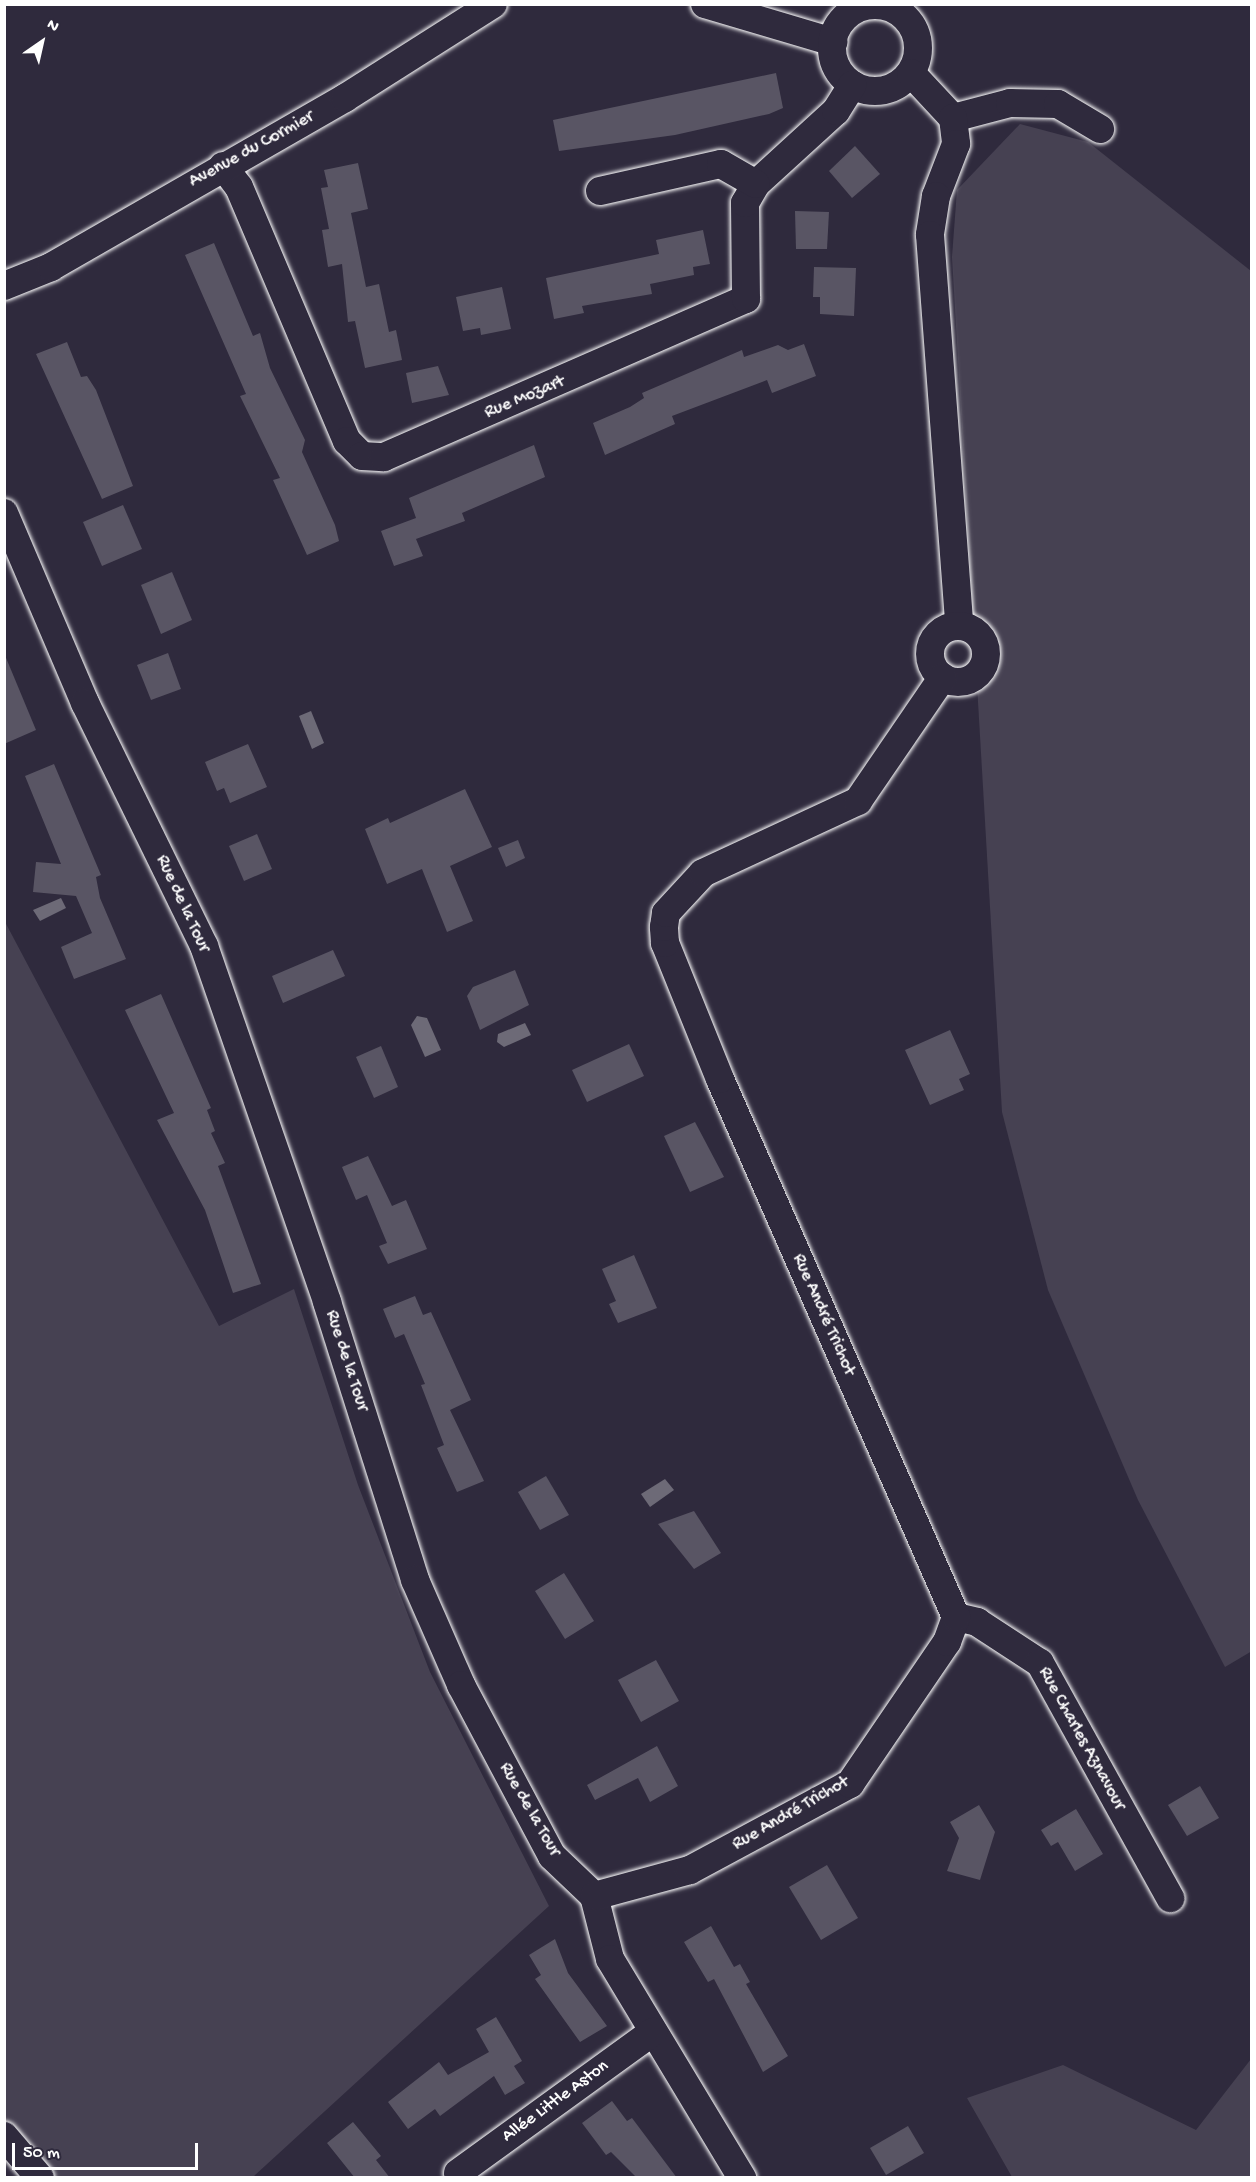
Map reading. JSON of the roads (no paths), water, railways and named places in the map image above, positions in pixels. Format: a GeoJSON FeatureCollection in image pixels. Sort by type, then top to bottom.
{"type":"FeatureCollection","features":[{"type":"Feature","properties":{"kind":"street","name":"Avenue du Cormier"},"geometry":{"type":"LineString","coordinates":[[4,286],[51,267],[223,166],[345,98],[493,4]]}},
{"type":"Feature","properties":{"kind":"street"},"geometry":{"type":"LineString","coordinates":[[705,4],[833,42]]}},
{"type":"Feature","properties":{"kind":"street"},"geometry":{"type":"LineString","coordinates":[[868,5],[896,10],[908,20],[918,46],[911,73],[890,89],[852,85],[836,65],[833,42],[845,18],[868,5]]}},
{"type":"Feature","properties":{"kind":"street"},"geometry":{"type":"LineString","coordinates":[[911,73],[953,118],[956,144],[936,196],[930,235],[959,625]]}},
{"type":"Feature","properties":{"kind":"street","name":"Rue Mozart"},"geometry":{"type":"LineString","coordinates":[[223,166],[239,188],[347,441],[362,456],[384,457],[746,299],[745,203],[756,184],[836,111],[852,85]]}},
{"type":"Feature","properties":{"kind":"street"},"geometry":{"type":"LineString","coordinates":[[953,118],[1010,104],[1058,104],[1100,129]]}},
{"type":"Feature","properties":{"kind":"street"},"geometry":{"type":"LineString","coordinates":[[600,191],[721,164],[756,184]]}},
{"type":"Feature","properties":{"kind":"street","name":"Rue de la Tour"},"geometry":{"type":"LineString","coordinates":[[4,513],[85,703],[204,946],[327,1302],[415,1580],[461,1685],[552,1856],[594,1896]]}},
{"type":"Feature","properties":{"kind":"street"},"geometry":{"type":"LineString","coordinates":[[959,625],[982,638],[984,665],[963,681],[943,677],[930,650],[940,632],[959,625]]}},
{"type":"Feature","properties":{"kind":"street","name":"Rue André Trichot"},"geometry":{"type":"LineString","coordinates":[[594,1896],[690,1870],[850,1784],[947,1642],[956,1617],[724,1089],[665,943],[664,927],[666,913],[703,873],[858,801],[943,677]]}},
{"type":"Feature","properties":{"kind":"street","name":"Rue Charles Aznavour"},"geometry":{"type":"LineString","coordinates":[[956,1617],[977,1622],[1040,1663],[1170,1898]]}},
{"type":"Feature","properties":{"kind":"street"},"geometry":{"type":"LineString","coordinates":[[594,1896],[609,1959],[742,2178]]}},
{"type":"Feature","properties":{"kind":"street","name":"Allée Little Aston"},"geometry":{"type":"LineString","coordinates":[[458,2173],[653,2032]]}},
{"type":"Feature","properties":{"kind":"street"},"geometry":{"type":"LineString","coordinates":[[4,2136],[40,2178]]}}]}
